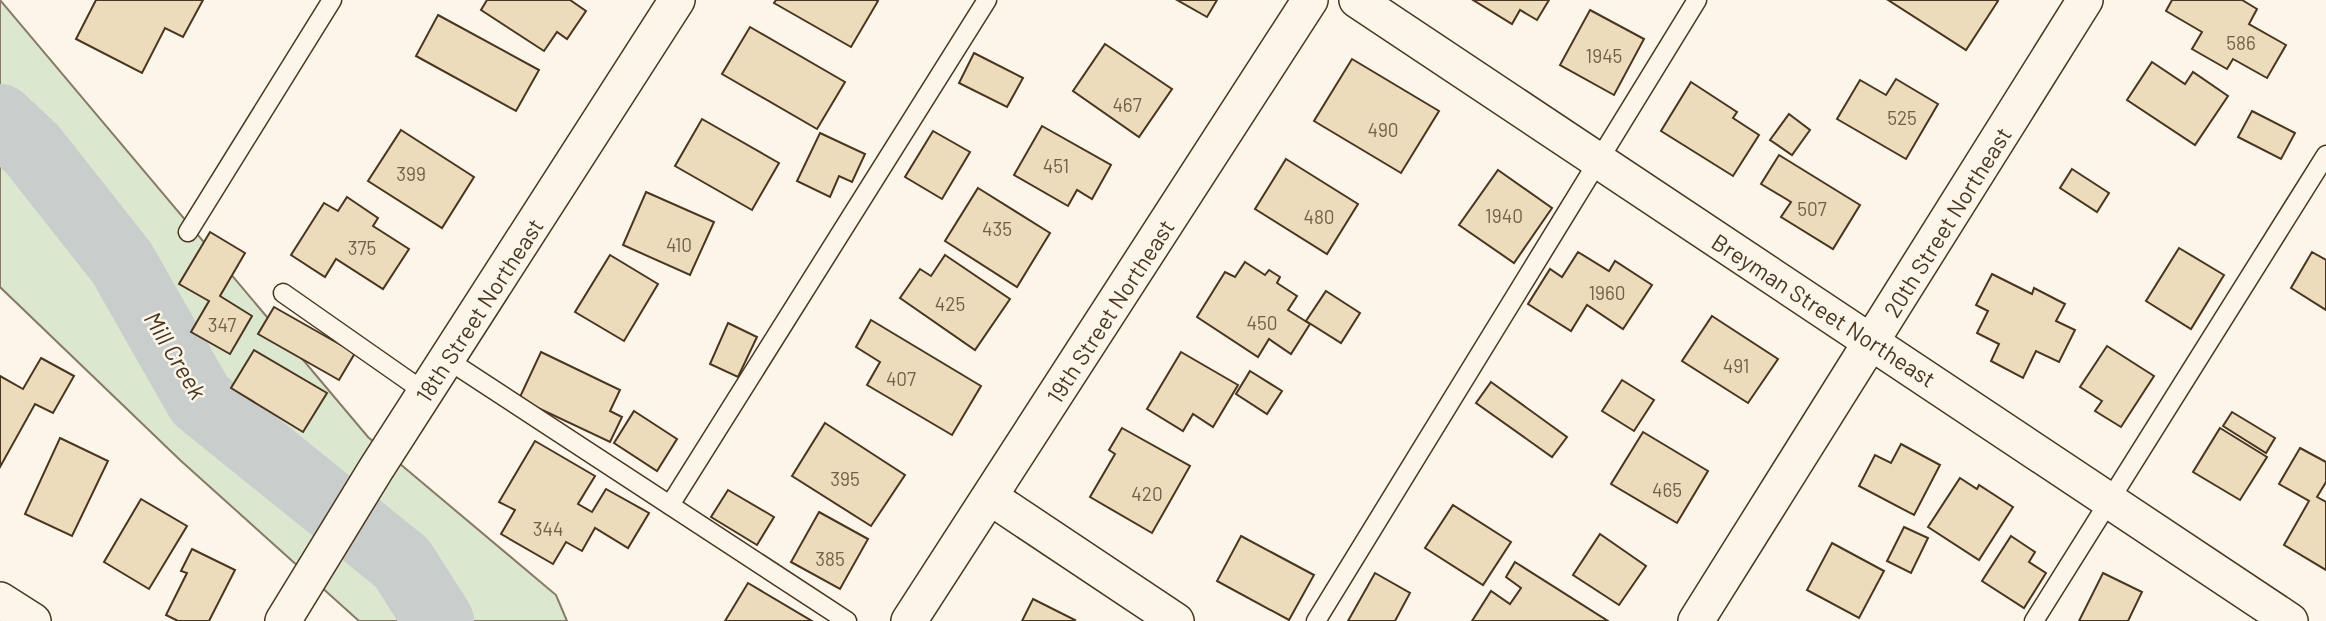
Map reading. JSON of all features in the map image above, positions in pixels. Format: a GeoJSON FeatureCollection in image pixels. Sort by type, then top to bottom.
{"type":"FeatureCollection","features":[{"type":"Feature","properties":{"kind":"street","name":"18th Street Northeast"},"geometry":{"type":"LineString","coordinates":[[283,621],[376,468],[448,360],[677,0]]}},
{"type":"Feature","properties":{"kind":"street","name":"19th Street Northeast"},"geometry":{"type":"LineString","coordinates":[[909,621],[1310,0]]}},
{"type":"Feature","properties":{"kind":"street","name":"Breyman Street Northeast"},"geometry":{"type":"LineString","coordinates":[[1357,0],[2290,621]]}},
{"type":"Feature","properties":{"kind":"street","name":"20th Street Northeast"},"geometry":{"type":"LineString","coordinates":[[1696,621],[2085,0]]}},
{"type":"Feature","properties":{"kind":"street"},"geometry":{"type":"LineString","coordinates":[[990,497],[1176,621]]}},
{"type":"Feature","properties":{"kind":"street"},"geometry":{"type":"LineString","coordinates":[[0,600],[33,621]]}},
{"type":"Feature","properties":{"kind":"lane"},"geometry":{"type":"LineString","coordinates":[[188,232],[332,0]]}},
{"type":"Feature","properties":{"kind":"lane"},"geometry":{"type":"LineString","coordinates":[[670,505],[987,0]]}},
{"type":"Feature","properties":{"kind":"lane"},"geometry":{"type":"LineString","coordinates":[[1316,621],[1697,0]]}},
{"type":"Feature","properties":{"kind":"lane"},"geometry":{"type":"LineString","coordinates":[[2034,621],[2326,155]]}},
{"type":"Feature","properties":{"kind":"lane"},"geometry":{"type":"LineString","coordinates":[[283,293],[426,393]]}},
{"type":"Feature","properties":{"kind":"lane"},"geometry":{"type":"LineString","coordinates":[[448,360],[847,621]]}},
{"type":"Feature","properties":{"kind":"green space"},"geometry":{"type":"Polygon","coordinates":[[[0,0],[368,437],[556,595],[567,621],[359,621],[180,460],[0,287],[0,0]]]}},
{"type":"Feature","properties":{"kind":"building"},"geometry":{"type":"Polygon","coordinates":[[[96,0],[203,0],[183,37],[165,28],[142,73],[76,39],[96,0]]]}},
{"type":"Feature","properties":{"kind":"building"},"geometry":{"type":"Polygon","coordinates":[[[487,0],[570,0],[586,11],[567,39],[557,32],[544,51],[481,10],[487,0]]]}},
{"type":"Feature","properties":{"kind":"building"},"geometry":{"type":"Polygon","coordinates":[[[776,0],[878,1],[851,47],[774,3],[776,0]]]}},
{"type":"Feature","properties":{"kind":"building"},"geometry":{"type":"Polygon","coordinates":[[[1177,0],[1217,0],[1207,17],[1177,0]]]}},
{"type":"Feature","properties":{"kind":"building"},"geometry":{"type":"Polygon","coordinates":[[[1473,0],[1549,0],[1537,20],[1520,10],[1512,24],[1473,0]]]}},
{"type":"Feature","properties":{"kind":"building"},"geometry":{"type":"Polygon","coordinates":[[[1888,0],[1996,0],[1998,1],[1966,50],[1888,0]]]}},
{"type":"Feature","properties":{"kind":"building"},"geometry":{"type":"Polygon","coordinates":[[[2172,0],[2242,0],[2257,9],[2249,24],[2286,45],[2267,78],[2233,59],[2227,69],[2192,49],[2202,32],[2166,11],[2172,0]]]}},
{"type":"Feature","properties":{"kind":"building"},"geometry":{"type":"Polygon","coordinates":[[[1590,10],[1644,39],[1614,95],[1560,65],[1590,10]]]}},
{"type":"Feature","properties":{"kind":"building"},"geometry":{"type":"Polygon","coordinates":[[[438,15],[539,70],[516,111],[416,56],[438,15]]]}},
{"type":"Feature","properties":{"kind":"building"},"geometry":{"type":"Polygon","coordinates":[[[750,27],[845,82],[817,129],[722,74],[750,27]]]}},
{"type":"Feature","properties":{"kind":"building"},"geometry":{"type":"Polygon","coordinates":[[[1105,44],[1172,89],[1139,137],[1073,91],[1105,44]]]}},
{"type":"Feature","properties":{"kind":"building"},"geometry":{"type":"Polygon","coordinates":[[[974,53],[1023,78],[1007,107],[959,83],[974,53]]]}},
{"type":"Feature","properties":{"kind":"building"},"geometry":{"type":"Polygon","coordinates":[[[1352,59],[1439,111],[1401,173],[1314,121],[1352,59]]]}},
{"type":"Feature","properties":{"kind":"building"},"geometry":{"type":"Polygon","coordinates":[[[2152,62],[2185,84],[2193,72],[2228,96],[2195,145],[2127,100],[2152,62]]]}},
{"type":"Feature","properties":{"kind":"building"},"geometry":{"type":"Polygon","coordinates":[[[1896,79],[1938,104],[1906,159],[1837,119],[1860,80],[1886,95],[1896,79]]]}},
{"type":"Feature","properties":{"kind":"building"},"geometry":{"type":"Polygon","coordinates":[[[1691,82],[1737,112],[1733,118],[1759,135],[1733,176],[1661,131],[1691,82]]]}},
{"type":"Feature","properties":{"kind":"building"},"geometry":{"type":"Polygon","coordinates":[[[2252,111],[2295,133],[2281,159],[2238,137],[2252,111]]]}},
{"type":"Feature","properties":{"kind":"building"},"geometry":{"type":"Polygon","coordinates":[[[1789,114],[1810,130],[1792,155],[1770,140],[1789,114]]]}},
{"type":"Feature","properties":{"kind":"building"},"geometry":{"type":"Polygon","coordinates":[[[702,119],[779,163],[752,210],[675,166],[702,119]]]}},
{"type":"Feature","properties":{"kind":"building"},"geometry":{"type":"Polygon","coordinates":[[[1042,126],[1111,165],[1092,199],[1077,190],[1068,206],[1014,175],[1042,126]]]}},
{"type":"Feature","properties":{"kind":"building"},"geometry":{"type":"Polygon","coordinates":[[[401,130],[474,177],[442,228],[368,181],[401,130]]]}},
{"type":"Feature","properties":{"kind":"building"},"geometry":{"type":"Polygon","coordinates":[[[933,131],[970,152],[942,199],[905,177],[933,131]]]}},
{"type":"Feature","properties":{"kind":"building"},"geometry":{"type":"Polygon","coordinates":[[[820,133],[865,154],[852,182],[839,176],[830,197],[797,181],[820,133]]]}},
{"type":"Feature","properties":{"kind":"building"},"geometry":{"type":"Polygon","coordinates":[[[1779,155],[1860,205],[1833,249],[1781,217],[1791,202],[1761,184],[1779,155]]]}},
{"type":"Feature","properties":{"kind":"building"},"geometry":{"type":"Polygon","coordinates":[[[1286,159],[1358,204],[1327,254],[1255,209],[1286,159]]]}},
{"type":"Feature","properties":{"kind":"building"},"geometry":{"type":"Polygon","coordinates":[[[2072,169],[2109,193],[2097,212],[2060,188],[2072,169]]]}},
{"type":"Feature","properties":{"kind":"building"},"geometry":{"type":"Polygon","coordinates":[[[1498,170],[1552,208],[1514,263],[1459,225],[1498,170]]]}},
{"type":"Feature","properties":{"kind":"building"},"geometry":{"type":"Polygon","coordinates":[[[978,188],[1050,233],[1017,287],[945,241],[978,188]]]}},
{"type":"Feature","properties":{"kind":"building"},"geometry":{"type":"Polygon","coordinates":[[[646,192],[714,222],[690,275],[623,245],[646,192]]]}},
{"type":"Feature","properties":{"kind":"building"},"geometry":{"type":"Polygon","coordinates":[[[347,197],[378,218],[373,226],[409,249],[383,289],[336,259],[325,277],[291,255],[324,203],[338,211],[347,197]]]}},
{"type":"Feature","properties":{"kind":"building"},"geometry":{"type":"Polygon","coordinates":[[[210,232],[245,253],[220,296],[252,316],[230,354],[191,332],[209,301],[179,284],[210,232]]]}},
{"type":"Feature","properties":{"kind":"building"},"geometry":{"type":"Polygon","coordinates":[[[2179,248],[2224,275],[2191,329],[2146,301],[2179,248]]]}},
{"type":"Feature","properties":{"kind":"building"},"geometry":{"type":"Polygon","coordinates":[[[1578,252],[1609,271],[1615,261],[1652,285],[1623,329],[1587,305],[1571,331],[1528,304],[1550,269],[1562,277],[1578,252]]]}},
{"type":"Feature","properties":{"kind":"building"},"geometry":{"type":"Polygon","coordinates":[[[2312,252],[2326,260],[2326,310],[2291,288],[2312,252]]]}},
{"type":"Feature","properties":{"kind":"building"},"geometry":{"type":"Polygon","coordinates":[[[610,255],[658,284],[624,341],[575,312],[610,255]]]}},
{"type":"Feature","properties":{"kind":"building"},"geometry":{"type":"Polygon","coordinates":[[[945,255],[1010,299],[975,350],[900,298],[920,269],[931,276],[945,255]]]}},
{"type":"Feature","properties":{"kind":"building"},"geometry":{"type":"Polygon","coordinates":[[[1245,262],[1265,275],[1269,270],[1280,277],[1277,283],[1297,296],[1288,310],[1310,324],[1291,354],[1269,339],[1258,357],[1197,317],[1225,272],[1235,277],[1245,262]]]}},
{"type":"Feature","properties":{"kind":"building"},"geometry":{"type":"Polygon","coordinates":[[[1992,274],[2032,294],[2034,288],[2065,304],[2056,321],[2075,330],[2059,362],[2036,351],[2023,378],[1991,361],[1999,344],[1977,333],[1988,311],[1976,305],[1992,274]]]}},
{"type":"Feature","properties":{"kind":"building"},"geometry":{"type":"Polygon","coordinates":[[[1326,291],[1360,313],[1341,343],[1306,321],[1326,291]]]}},
{"type":"Feature","properties":{"kind":"building"},"geometry":{"type":"Polygon","coordinates":[[[274,307],[355,353],[339,380],[258,334],[274,307]]]}},
{"type":"Feature","properties":{"kind":"building"},"geometry":{"type":"Polygon","coordinates":[[[1712,316],[1778,359],[1748,403],[1682,361],[1712,316]]]}},
{"type":"Feature","properties":{"kind":"building"},"geometry":{"type":"Polygon","coordinates":[[[871,320],[981,386],[952,435],[867,385],[880,362],[856,347],[871,320]]]}},
{"type":"Feature","properties":{"kind":"building"},"geometry":{"type":"Polygon","coordinates":[[[728,323],[757,337],[738,377],[710,364],[728,323]]]}},
{"type":"Feature","properties":{"kind":"building"},"geometry":{"type":"Polygon","coordinates":[[[2107,346],[2154,376],[2121,427],[2095,411],[2102,401],[2080,387],[2107,346]]]}},
{"type":"Feature","properties":{"kind":"building"},"geometry":{"type":"Polygon","coordinates":[[[254,350],[327,393],[303,432],[231,388],[254,350]]]}},
{"type":"Feature","properties":{"kind":"building"},"geometry":{"type":"Polygon","coordinates":[[[541,352],[620,390],[610,411],[622,417],[610,442],[519,399],[541,352]]]}},
{"type":"Feature","properties":{"kind":"building"},"geometry":{"type":"Polygon","coordinates":[[[1181,352],[1238,385],[1213,427],[1193,414],[1183,431],[1147,409],[1181,352]]]}},
{"type":"Feature","properties":{"kind":"building"},"geometry":{"type":"Polygon","coordinates":[[[41,358],[74,376],[53,413],[35,404],[0,467],[0,376],[23,389],[41,358]]]}},
{"type":"Feature","properties":{"kind":"building"},"geometry":{"type":"Polygon","coordinates":[[[1250,371],[1282,391],[1267,414],[1236,394],[1250,371]]]}},
{"type":"Feature","properties":{"kind":"building"},"geometry":{"type":"Polygon","coordinates":[[[1622,380],[1654,400],[1634,431],[1602,411],[1622,380]]]}},
{"type":"Feature","properties":{"kind":"building"},"geometry":{"type":"Polygon","coordinates":[[[1491,382],[1567,437],[1552,457],[1476,403],[1491,382]]]}},
{"type":"Feature","properties":{"kind":"building"},"geometry":{"type":"Polygon","coordinates":[[[634,411],[677,439],[657,471],[614,443],[634,411]]]}},
{"type":"Feature","properties":{"kind":"building"},"geometry":{"type":"Polygon","coordinates":[[[2232,412],[2275,438],[2266,453],[2223,426],[2232,412]]]}},
{"type":"Feature","properties":{"kind":"building"},"geometry":{"type":"Polygon","coordinates":[[[825,423],[905,475],[871,526],[792,476],[825,423]]]}},
{"type":"Feature","properties":{"kind":"building"},"geometry":{"type":"Polygon","coordinates":[[[1122,428],[1190,466],[1152,533],[1090,497],[1115,454],[1109,450],[1122,428]]]}},
{"type":"Feature","properties":{"kind":"building"},"geometry":{"type":"Polygon","coordinates":[[[2220,428],[2267,457],[2240,500],[2193,472],[2220,428]]]}},
{"type":"Feature","properties":{"kind":"building"},"geometry":{"type":"Polygon","coordinates":[[[1643,432],[1708,471],[1677,523],[1611,484],[1643,432]]]}},
{"type":"Feature","properties":{"kind":"building"},"geometry":{"type":"Polygon","coordinates":[[[60,438],[108,461],[72,536],[25,514],[60,438]]]}},
{"type":"Feature","properties":{"kind":"building"},"geometry":{"type":"Polygon","coordinates":[[[535,441],[595,476],[578,504],[592,512],[606,489],[649,513],[628,548],[595,528],[582,551],[566,542],[553,564],[501,534],[515,510],[499,502],[535,441]]]}},
{"type":"Feature","properties":{"kind":"building"},"geometry":{"type":"Polygon","coordinates":[[[1901,444],[1940,465],[1914,515],[1859,486],[1875,455],[1891,463],[1901,444]]]}},
{"type":"Feature","properties":{"kind":"building"},"geometry":{"type":"Polygon","coordinates":[[[2300,448],[2326,462],[2326,482],[2317,497],[2326,502],[2326,570],[2284,545],[2309,501],[2279,484],[2300,448]]]}},
{"type":"Feature","properties":{"kind":"building"},"geometry":{"type":"Polygon","coordinates":[[[1960,478],[1977,489],[1979,485],[2013,507],[1979,560],[1928,527],[1960,478]]]}},
{"type":"Feature","properties":{"kind":"building"},"geometry":{"type":"Polygon","coordinates":[[[728,490],[774,517],[757,545],[711,517],[728,490]]]}},
{"type":"Feature","properties":{"kind":"building"},"geometry":{"type":"Polygon","coordinates":[[[141,499],[187,526],[149,589],[104,562],[141,499]]]}},
{"type":"Feature","properties":{"kind":"building"},"geometry":{"type":"Polygon","coordinates":[[[1453,505],[1511,542],[1483,585],[1425,548],[1453,505]]]}},
{"type":"Feature","properties":{"kind":"building"},"geometry":{"type":"Polygon","coordinates":[[[819,512],[868,539],[840,589],[791,562],[819,512]]]}},
{"type":"Feature","properties":{"kind":"building"},"geometry":{"type":"Polygon","coordinates":[[[1904,527],[1928,538],[1911,573],[1887,561],[1904,527]]]}},
{"type":"Feature","properties":{"kind":"building"},"geometry":{"type":"Polygon","coordinates":[[[1600,534],[1646,566],[1619,605],[1573,575],[1600,534]]]}},
{"type":"Feature","properties":{"kind":"building"},"geometry":{"type":"Polygon","coordinates":[[[1241,536],[1314,575],[1289,620],[1217,581],[1241,536]]]}},
{"type":"Feature","properties":{"kind":"building"},"geometry":{"type":"Polygon","coordinates":[[[2011,536],[2035,552],[2029,562],[2046,573],[2024,608],[1982,581],[2011,536]]]}},
{"type":"Feature","properties":{"kind":"building"},"geometry":{"type":"Polygon","coordinates":[[[1832,543],[1884,571],[1859,618],[1807,590],[1832,543]]]}},
{"type":"Feature","properties":{"kind":"building"},"geometry":{"type":"Polygon","coordinates":[[[192,549],[235,570],[209,621],[178,621],[166,615],[187,573],[181,571],[192,549]]]}},
{"type":"Feature","properties":{"kind":"building"},"geometry":{"type":"Polygon","coordinates":[[[1515,562],[1608,621],[1472,621],[1491,591],[1510,604],[1521,588],[1506,577],[1515,562]]]}},
{"type":"Feature","properties":{"kind":"building"},"geometry":{"type":"Polygon","coordinates":[[[1375,573],[1410,593],[1395,621],[1348,621],[1375,573]]]}},
{"type":"Feature","properties":{"kind":"building"},"geometry":{"type":"Polygon","coordinates":[[[2103,573],[2142,592],[2128,621],[2079,621],[2103,573]]]}},
{"type":"Feature","properties":{"kind":"building"},"geometry":{"type":"Polygon","coordinates":[[[748,583],[812,621],[725,621],[748,583]]]}},
{"type":"Feature","properties":{"kind":"building"},"geometry":{"type":"Polygon","coordinates":[[[1033,599],[1075,620],[1022,621],[1033,599]]]}},
{"type":"Feature","properties":{"kind":"waterway","name":"Mill Creek"},"geometry":{"type":"LineString","coordinates":[[0,119],[32,149],[122,263],[200,400],[402,563],[439,621]]}}]}
